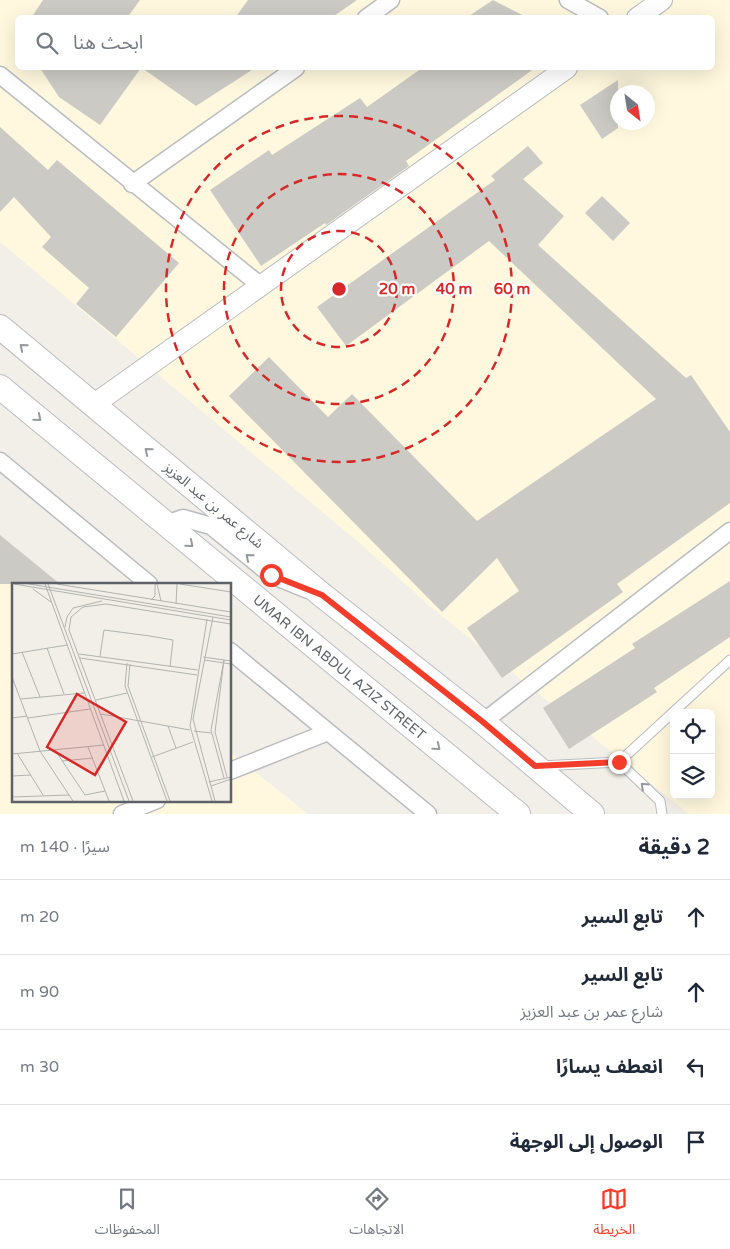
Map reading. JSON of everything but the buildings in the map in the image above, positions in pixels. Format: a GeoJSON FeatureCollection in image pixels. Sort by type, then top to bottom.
{"type":"FeatureCollection","features":[{"type":"Feature","properties":{"kind":"main road","name":"شارع عمر بن عبد العزيز"},"geometry":{"type":"LineString","coordinates":[[0,327],[322,595],[483,722],[592,814]]}},
{"type":"Feature","properties":{"kind":"main road","name":"UMAR IBN ABDUL AZIZ STREET"},"geometry":{"type":"LineString","coordinates":[[0,387],[518,814]]}},
{"type":"Feature","properties":{"kind":"street"},"geometry":{"type":"LineString","coordinates":[[370,15],[391,0]]}},
{"type":"Feature","properties":{"kind":"street"},"geometry":{"type":"LineString","coordinates":[[568,0],[595,15]]}},
{"type":"Feature","properties":{"kind":"street"},"geometry":{"type":"LineString","coordinates":[[642,15],[662,0]]}},
{"type":"Feature","properties":{"kind":"street"},"geometry":{"type":"LineString","coordinates":[[132,184],[293,70]]}},
{"type":"Feature","properties":{"kind":"street"},"geometry":{"type":"LineString","coordinates":[[93,405],[564,70]]}},
{"type":"Feature","properties":{"kind":"street"},"geometry":{"type":"LineString","coordinates":[[0,75],[260,286]]}},
{"type":"Feature","properties":{"kind":"street"},"geometry":{"type":"LineString","coordinates":[[0,461],[147,583]]}},
{"type":"Feature","properties":{"kind":"street"},"geometry":{"type":"LineString","coordinates":[[166,524],[183,518],[211,526],[271,575],[322,595]]}},
{"type":"Feature","properties":{"kind":"street"},"geometry":{"type":"LineString","coordinates":[[483,722],[730,531]]}},
{"type":"Feature","properties":{"kind":"street"},"geometry":{"type":"LineString","coordinates":[[231,653],[428,814]]}},
{"type":"Feature","properties":{"kind":"street"},"geometry":{"type":"LineString","coordinates":[[231,771],[328,732]]}},
{"type":"Feature","properties":{"kind":"street"},"geometry":{"type":"LineString","coordinates":[[122,814],[152,802]]}},
{"type":"Feature","properties":{"kind":"lane"},"geometry":{"type":"LineString","coordinates":[[535,766],[619,762],[730,660]]}},
{"type":"Feature","properties":{"kind":"lane"},"geometry":{"type":"LineString","coordinates":[[619,762],[660,801],[662,814]]}},
{"type":"Feature","properties":{"kind":"shaded area"},"geometry":{"type":"Polygon","coordinates":[[[0,0],[730,0],[730,814],[689,814],[670,799],[715,799],[715,709],[670,709],[670,799],[432,608],[364,547],[0,242],[0,0]]]}},
{"type":"Feature","properties":{"kind":"shaded area"},"geometry":{"type":"Polygon","coordinates":[[[0,562],[25,583],[12,583],[12,802],[231,802],[231,753],[308,814],[0,814],[0,562]]]}},
{"type":"Feature","properties":{"kind":"route"},"geometry":{"type":"LineString","coordinates":[[271,575],[322,595],[483,722],[535,766],[619,762]]}}]}
